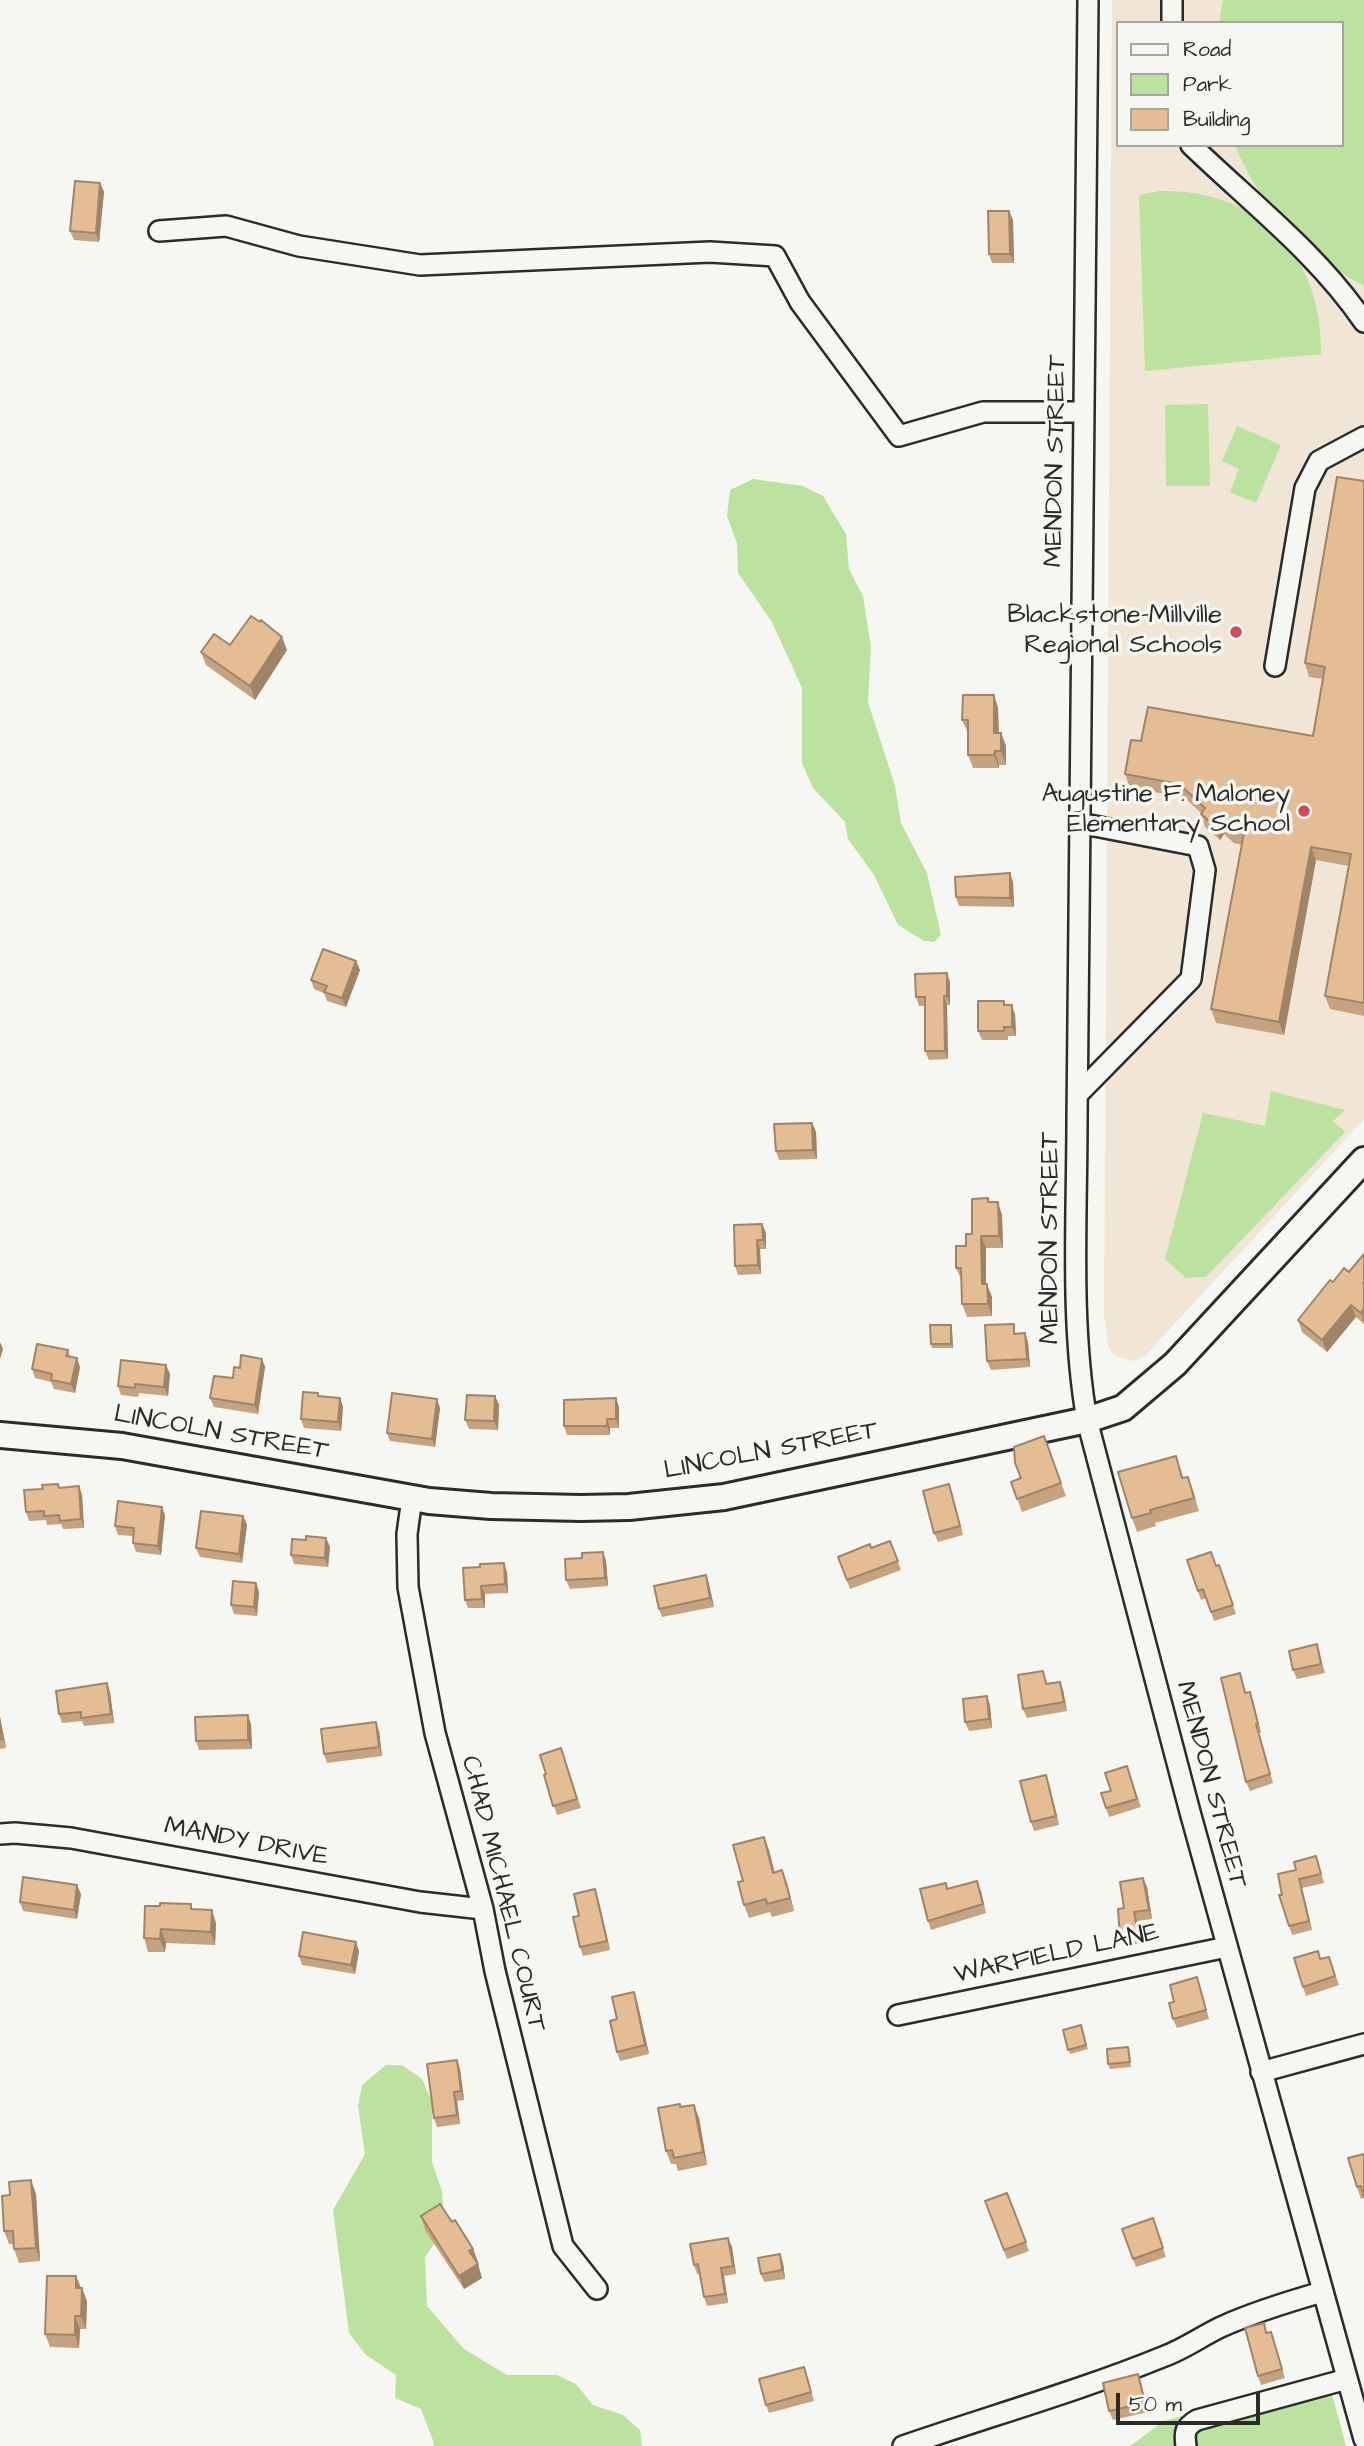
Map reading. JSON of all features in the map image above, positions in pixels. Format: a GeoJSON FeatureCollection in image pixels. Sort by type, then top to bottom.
{"type":"FeatureCollection","features":[{"type":"Feature","properties":{"kind":"main road","name":"LINCOLN STREET"},"geometry":{"type":"LineString","coordinates":[[0,1435],[122,1446],[412,1499],[460,1504],[558,1508],[629,1507],[724,1497],[1087,1420],[1122,1408],[1175,1364],[1364,1160]]}},
{"type":"Feature","properties":{"kind":"street","name":"MENDON STREET"},"geometry":{"type":"LineString","coordinates":[[1088,0],[1079,823],[1079,1360],[1087,1420],[1261,2072],[1363,2433]]}},
{"type":"Feature","properties":{"kind":"street"},"geometry":{"type":"LineString","coordinates":[[1172,0],[1172,21]]}},
{"type":"Feature","properties":{"kind":"street"},"geometry":{"type":"LineString","coordinates":[[1193,147],[1280,227],[1345,295],[1364,322]]}},
{"type":"Feature","properties":{"kind":"street"},"geometry":{"type":"LineString","coordinates":[[159,231],[226,226],[299,246],[420,265],[710,252],[775,256],[800,302],[899,436],[984,412],[1084,412]]}},
{"type":"Feature","properties":{"kind":"street"},"geometry":{"type":"LineString","coordinates":[[1275,666],[1305,488],[1319,461],[1364,437]]}},
{"type":"Feature","properties":{"kind":"street"},"geometry":{"type":"LineString","coordinates":[[1078,1094],[1191,978],[1205,870],[1198,846],[1079,823]]}},
{"type":"Feature","properties":{"kind":"street","name":"CHAD MICHAEL COURT"},"geometry":{"type":"LineString","coordinates":[[412,1499],[407,1534],[408,1587],[435,1733],[483,1909],[495,1971],[564,2246],[597,2288]]}},
{"type":"Feature","properties":{"kind":"street","name":"MANDY DRIVE"},"geometry":{"type":"LineString","coordinates":[[0,1834],[71,1838],[420,1902],[483,1909]]}},
{"type":"Feature","properties":{"kind":"street","name":"WARFIELD LANE"},"geometry":{"type":"LineString","coordinates":[[898,2015],[1227,1947]]}},
{"type":"Feature","properties":{"kind":"street"},"geometry":{"type":"LineString","coordinates":[[1261,2072],[1364,2044]]}},
{"type":"Feature","properties":{"kind":"street"},"geometry":{"type":"LineString","coordinates":[[903,2446],[1167,2356],[1265,2308],[1322,2292]]}},
{"type":"Feature","properties":{"kind":"street"},"geometry":{"type":"LineString","coordinates":[[1186,2446],[1185,2430],[1197,2420],[1347,2379]]}},
{"type":"Feature","properties":{"kind":"shaded area","name":"Blackstone-Millville Regional Schools"},"geometry":{"type":"Polygon","coordinates":[[[1112,0],[1364,0],[1364,1119],[1145,1356],[1133,1361],[1114,1355],[1108,1346],[1104,1315],[1112,0]]]}},
{"type":"Feature","properties":{"kind":"green space"},"geometry":{"type":"Polygon","coordinates":[[[1223,0],[1364,0],[1364,286],[1323,260],[1287,227],[1257,188],[1236,147],[1343,147],[1343,21],[1219,21],[1223,0]]]}},
{"type":"Feature","properties":{"kind":"green space"},"geometry":{"type":"Polygon","coordinates":[[[1159,191],[1194,193],[1226,201],[1254,215],[1278,235],[1297,259],[1311,287],[1319,319],[1321,354],[1145,371],[1139,195],[1159,191]]]}},
{"type":"Feature","properties":{"kind":"green space"},"geometry":{"type":"Polygon","coordinates":[[[1208,404],[1210,486],[1166,486],[1165,405],[1208,404]]]}},
{"type":"Feature","properties":{"kind":"green space"},"geometry":{"type":"Polygon","coordinates":[[[1237,426],[1281,445],[1256,503],[1230,492],[1239,469],[1222,461],[1237,426]]]}},
{"type":"Feature","properties":{"kind":"green space"},"geometry":{"type":"Polygon","coordinates":[[[753,479],[803,486],[823,496],[846,534],[849,569],[863,596],[871,648],[868,702],[895,786],[901,823],[927,873],[941,935],[934,942],[924,941],[898,925],[874,875],[848,839],[845,822],[813,788],[802,763],[802,688],[772,622],[738,573],[737,543],[727,516],[730,490],[753,479]]]}},
{"type":"Feature","properties":{"kind":"green space"},"geometry":{"type":"Polygon","coordinates":[[[1271,1091],[1345,1110],[1333,1121],[1345,1132],[1206,1277],[1186,1278],[1165,1259],[1203,1113],[1265,1126],[1271,1091]]]}},
{"type":"Feature","properties":{"kind":"green space"},"geometry":{"type":"Polygon","coordinates":[[[386,2065],[402,2065],[422,2079],[432,2102],[432,2162],[442,2191],[444,2218],[441,2234],[425,2257],[427,2306],[464,2349],[507,2375],[557,2375],[576,2384],[593,2405],[623,2415],[640,2430],[642,2446],[433,2446],[421,2409],[395,2398],[396,2375],[366,2355],[349,2333],[333,2210],[365,2154],[358,2106],[362,2085],[386,2065]]]}},
{"type":"Feature","properties":{"kind":"green space"},"geometry":{"type":"Polygon","coordinates":[[[1327,2376],[1346,2446],[1130,2446],[1164,2421],[1327,2376]]]}},
{"type":"Feature","properties":{"kind":"building"},"geometry":{"type":"Polygon","coordinates":[[[75,181],[100,183],[96,233],[70,231],[75,181]]]}},
{"type":"Feature","properties":{"kind":"building"},"geometry":{"type":"Polygon","coordinates":[[[988,211],[1009,211],[1010,254],[989,254],[988,211]]]}},
{"type":"Feature","properties":{"kind":"building"},"geometry":{"type":"Polygon","coordinates":[[[1337,477],[1364,481],[1364,1003],[1325,996],[1351,854],[1311,847],[1279,1022],[1211,1009],[1244,833],[1230,830],[1220,821],[1215,826],[1201,814],[1205,808],[1179,784],[1125,774],[1131,740],[1141,741],[1148,707],[1313,736],[1325,667],[1305,663],[1337,477]]]}},
{"type":"Feature","properties":{"kind":"building"},"geometry":{"type":"Polygon","coordinates":[[[251,616],[260,622],[261,620],[282,637],[250,686],[201,652],[214,634],[230,645],[251,616]]]}},
{"type":"Feature","properties":{"kind":"building"},"geometry":{"type":"Polygon","coordinates":[[[963,695],[994,695],[994,733],[1001,733],[1001,751],[995,751],[994,755],[968,755],[968,720],[962,720],[963,695]]]}},
{"type":"Feature","properties":{"kind":"building"},"geometry":{"type":"Polygon","coordinates":[[[1010,873],[1010,898],[956,897],[955,877],[1010,873]]]}},
{"type":"Feature","properties":{"kind":"building"},"geometry":{"type":"Polygon","coordinates":[[[323,949],[356,961],[342,998],[324,992],[327,986],[311,980],[323,949]]]}},
{"type":"Feature","properties":{"kind":"building"},"geometry":{"type":"Polygon","coordinates":[[[947,973],[947,996],[944,996],[945,1051],[925,1051],[925,997],[916,997],[915,974],[947,973]]]}},
{"type":"Feature","properties":{"kind":"building"},"geometry":{"type":"Polygon","coordinates":[[[978,1001],[1004,1001],[1004,1005],[1012,1005],[1012,1027],[1004,1027],[1004,1031],[978,1031],[978,1001]]]}},
{"type":"Feature","properties":{"kind":"building"},"geometry":{"type":"Polygon","coordinates":[[[812,1123],[813,1150],[776,1151],[774,1124],[812,1123]]]}},
{"type":"Feature","properties":{"kind":"building"},"geometry":{"type":"Polygon","coordinates":[[[988,1198],[988,1202],[998,1202],[999,1236],[981,1236],[982,1284],[987,1284],[988,1304],[962,1304],[961,1268],[956,1268],[956,1246],[966,1246],[966,1234],[972,1234],[972,1199],[988,1198]]]}},
{"type":"Feature","properties":{"kind":"building"},"geometry":{"type":"Polygon","coordinates":[[[762,1224],[763,1240],[757,1240],[758,1265],[735,1266],[734,1225],[762,1224]]]}},
{"type":"Feature","properties":{"kind":"building"},"geometry":{"type":"Polygon","coordinates":[[[1364,1254],[1364,1308],[1361,1313],[1351,1305],[1322,1340],[1298,1320],[1330,1280],[1333,1282],[1344,1268],[1349,1272],[1364,1254]]]}},
{"type":"Feature","properties":{"kind":"building"},"geometry":{"type":"Polygon","coordinates":[[[1014,1324],[1014,1334],[1025,1333],[1027,1359],[987,1361],[985,1325],[1014,1324]]]}},
{"type":"Feature","properties":{"kind":"building"},"geometry":{"type":"Polygon","coordinates":[[[930,1325],[951,1325],[951,1344],[931,1344],[930,1325]]]}},
{"type":"Feature","properties":{"kind":"building"},"geometry":{"type":"Polygon","coordinates":[[[37,1344],[68,1350],[66,1356],[77,1358],[71,1384],[51,1380],[52,1374],[32,1369],[37,1344]]]}},
{"type":"Feature","properties":{"kind":"building"},"geometry":{"type":"Polygon","coordinates":[[[241,1355],[262,1359],[255,1405],[210,1398],[214,1376],[233,1378],[234,1367],[240,1368],[241,1355]]]}},
{"type":"Feature","properties":{"kind":"building"},"geometry":{"type":"Polygon","coordinates":[[[121,1360],[166,1365],[164,1387],[135,1384],[135,1388],[118,1386],[121,1360]]]}},
{"type":"Feature","properties":{"kind":"building"},"geometry":{"type":"Polygon","coordinates":[[[303,1392],[340,1398],[338,1422],[301,1419],[303,1392]]]}},
{"type":"Feature","properties":{"kind":"building"},"geometry":{"type":"Polygon","coordinates":[[[392,1393],[437,1399],[432,1439],[387,1433],[392,1393]]]}},
{"type":"Feature","properties":{"kind":"building"},"geometry":{"type":"Polygon","coordinates":[[[467,1395],[495,1396],[494,1421],[465,1420],[467,1395]]]}},
{"type":"Feature","properties":{"kind":"building"},"geometry":{"type":"Polygon","coordinates":[[[616,1398],[616,1419],[607,1419],[607,1426],[564,1426],[564,1400],[616,1398]]]}},
{"type":"Feature","properties":{"kind":"building"},"geometry":{"type":"Polygon","coordinates":[[[1044,1436],[1061,1483],[1017,1499],[1011,1482],[1021,1478],[1015,1463],[1014,1447],[1044,1436]]]}},
{"type":"Feature","properties":{"kind":"building"},"geometry":{"type":"Polygon","coordinates":[[[1176,1456],[1182,1478],[1188,1477],[1194,1498],[1132,1518],[1118,1472],[1176,1456]]]}},
{"type":"Feature","properties":{"kind":"building"},"geometry":{"type":"Polygon","coordinates":[[[58,1484],[59,1488],[79,1486],[81,1519],[60,1521],[59,1515],[44,1516],[44,1511],[26,1512],[24,1490],[43,1489],[42,1485],[58,1484]]]}},
{"type":"Feature","properties":{"kind":"building"},"geometry":{"type":"Polygon","coordinates":[[[949,1484],[960,1526],[934,1533],[923,1491],[949,1484]]]}},
{"type":"Feature","properties":{"kind":"building"},"geometry":{"type":"Polygon","coordinates":[[[118,1501],[162,1507],[158,1546],[133,1543],[134,1528],[115,1526],[118,1501]]]}},
{"type":"Feature","properties":{"kind":"building"},"geometry":{"type":"Polygon","coordinates":[[[201,1511],[243,1516],[239,1554],[196,1548],[201,1511]]]}},
{"type":"Feature","properties":{"kind":"building"},"geometry":{"type":"Polygon","coordinates":[[[306,1536],[326,1538],[325,1558],[291,1555],[292,1539],[306,1540],[306,1536]]]}},
{"type":"Feature","properties":{"kind":"building"},"geometry":{"type":"Polygon","coordinates":[[[890,1541],[898,1561],[847,1580],[838,1557],[870,1544],[871,1548],[890,1541]]]}},
{"type":"Feature","properties":{"kind":"building"},"geometry":{"type":"Polygon","coordinates":[[[603,1552],[605,1578],[566,1580],[565,1559],[582,1558],[582,1553],[603,1552]]]}},
{"type":"Feature","properties":{"kind":"building"},"geometry":{"type":"Polygon","coordinates":[[[1211,1552],[1216,1566],[1219,1565],[1233,1605],[1211,1612],[1203,1589],[1198,1591],[1187,1560],[1211,1552]]]}},
{"type":"Feature","properties":{"kind":"building"},"geometry":{"type":"Polygon","coordinates":[[[504,1563],[505,1584],[481,1586],[482,1599],[465,1600],[463,1568],[504,1563]]]}},
{"type":"Feature","properties":{"kind":"building"},"geometry":{"type":"Polygon","coordinates":[[[706,1575],[710,1598],[659,1609],[654,1586],[706,1575]]]}},
{"type":"Feature","properties":{"kind":"building"},"geometry":{"type":"Polygon","coordinates":[[[233,1581],[256,1583],[254,1607],[231,1605],[233,1581]]]}},
{"type":"Feature","properties":{"kind":"building"},"geometry":{"type":"Polygon","coordinates":[[[1317,1644],[1321,1664],[1293,1670],[1289,1651],[1317,1644]]]}},
{"type":"Feature","properties":{"kind":"building"},"geometry":{"type":"Polygon","coordinates":[[[1043,1671],[1046,1684],[1060,1682],[1064,1702],[1023,1709],[1018,1675],[1043,1671]]]}},
{"type":"Feature","properties":{"kind":"building"},"geometry":{"type":"Polygon","coordinates":[[[1240,1673],[1245,1693],[1250,1692],[1270,1774],[1246,1782],[1221,1678],[1240,1673]]]}},
{"type":"Feature","properties":{"kind":"building"},"geometry":{"type":"Polygon","coordinates":[[[107,1683],[111,1714],[81,1718],[81,1712],[59,1714],[56,1691],[107,1683]]]}},
{"type":"Feature","properties":{"kind":"building"},"geometry":{"type":"Polygon","coordinates":[[[987,1696],[989,1719],[965,1722],[963,1699],[987,1696]]]}},
{"type":"Feature","properties":{"kind":"building"},"geometry":{"type":"Polygon","coordinates":[[[248,1715],[248,1740],[196,1741],[195,1717],[248,1715]]]}},
{"type":"Feature","properties":{"kind":"building"},"geometry":{"type":"Polygon","coordinates":[[[376,1722],[379,1747],[324,1754],[321,1729],[376,1722]]]}},
{"type":"Feature","properties":{"kind":"building"},"geometry":{"type":"Polygon","coordinates":[[[561,1748],[577,1799],[553,1806],[540,1755],[561,1748]]]}},
{"type":"Feature","properties":{"kind":"building"},"geometry":{"type":"Polygon","coordinates":[[[1127,1766],[1137,1799],[1106,1808],[1101,1793],[1111,1791],[1105,1773],[1127,1766]]]}},
{"type":"Feature","properties":{"kind":"building"},"geometry":{"type":"Polygon","coordinates":[[[1046,1775],[1056,1816],[1031,1822],[1020,1781],[1046,1775]]]}},
{"type":"Feature","properties":{"kind":"building"},"geometry":{"type":"Polygon","coordinates":[[[764,1837],[773,1873],[782,1870],[790,1898],[767,1904],[766,1899],[744,1905],[738,1882],[743,1881],[733,1845],[764,1837]]]}},
{"type":"Feature","properties":{"kind":"building"},"geometry":{"type":"Polygon","coordinates":[[[1316,1856],[1321,1874],[1299,1879],[1309,1921],[1289,1926],[1279,1895],[1282,1895],[1278,1874],[1296,1870],[1294,1862],[1316,1856]]]}},
{"type":"Feature","properties":{"kind":"building"},"geometry":{"type":"Polygon","coordinates":[[[23,1877],[77,1885],[74,1910],[20,1902],[23,1877]]]}},
{"type":"Feature","properties":{"kind":"building"},"geometry":{"type":"Polygon","coordinates":[[[1143,1878],[1149,1910],[1134,1912],[1138,1934],[1120,1937],[1118,1909],[1124,1908],[1120,1882],[1143,1878]]]}},
{"type":"Feature","properties":{"kind":"building"},"geometry":{"type":"Polygon","coordinates":[[[977,1881],[983,1904],[928,1921],[920,1889],[946,1883],[947,1889],[977,1881]]]}},
{"type":"Feature","properties":{"kind":"building"},"geometry":{"type":"Polygon","coordinates":[[[595,1889],[607,1941],[580,1947],[573,1917],[579,1916],[574,1894],[595,1889]]]}},
{"type":"Feature","properties":{"kind":"building"},"geometry":{"type":"Polygon","coordinates":[[[160,1903],[191,1904],[191,1909],[212,1910],[211,1932],[161,1929],[160,1939],[144,1938],[145,1906],[160,1906],[160,1903]]]}},
{"type":"Feature","properties":{"kind":"building"},"geometry":{"type":"Polygon","coordinates":[[[303,1932],[356,1942],[351,1965],[299,1956],[303,1932]]]}},
{"type":"Feature","properties":{"kind":"building"},"geometry":{"type":"Polygon","coordinates":[[[1318,1951],[1320,1959],[1329,1957],[1335,1976],[1303,1987],[1294,1958],[1318,1951]]]}},
{"type":"Feature","properties":{"kind":"building"},"geometry":{"type":"Polygon","coordinates":[[[1197,1977],[1206,2010],[1173,2019],[1169,2003],[1174,2002],[1170,1985],[1197,1977]]]}},
{"type":"Feature","properties":{"kind":"building"},"geometry":{"type":"Polygon","coordinates":[[[634,1992],[645,2045],[617,2052],[610,2021],[617,2019],[612,1997],[634,1992]]]}},
{"type":"Feature","properties":{"kind":"building"},"geometry":{"type":"Polygon","coordinates":[[[1081,2025],[1086,2045],[1068,2050],[1063,2030],[1081,2025]]]}},
{"type":"Feature","properties":{"kind":"building"},"geometry":{"type":"Polygon","coordinates":[[[1128,2047],[1130,2062],[1108,2064],[1107,2049],[1128,2047]]]}},
{"type":"Feature","properties":{"kind":"building"},"geometry":{"type":"Polygon","coordinates":[[[457,2060],[461,2091],[454,2092],[457,2115],[434,2118],[427,2064],[457,2060]]]}},
{"type":"Feature","properties":{"kind":"building"},"geometry":{"type":"Polygon","coordinates":[[[680,2104],[680,2107],[694,2105],[703,2152],[674,2158],[672,2150],[666,2151],[658,2108],[680,2104]]]}},
{"type":"Feature","properties":{"kind":"building"},"geometry":{"type":"Polygon","coordinates":[[[1364,2154],[1364,2197],[1361,2186],[1357,2187],[1348,2158],[1364,2154]]]}},
{"type":"Feature","properties":{"kind":"building"},"geometry":{"type":"Polygon","coordinates":[[[31,2180],[36,2248],[14,2249],[13,2231],[4,2231],[2,2196],[10,2195],[9,2182],[31,2180]]]}},
{"type":"Feature","properties":{"kind":"building"},"geometry":{"type":"Polygon","coordinates":[[[1007,2193],[1026,2242],[1004,2250],[985,2201],[1007,2193]]]}},
{"type":"Feature","properties":{"kind":"building"},"geometry":{"type":"Polygon","coordinates":[[[440,2204],[452,2222],[455,2220],[473,2249],[469,2251],[478,2264],[459,2276],[421,2216],[440,2204]]]}},
{"type":"Feature","properties":{"kind":"building"},"geometry":{"type":"Polygon","coordinates":[[[1153,2218],[1163,2248],[1133,2259],[1122,2229],[1153,2218]]]}},
{"type":"Feature","properties":{"kind":"building"},"geometry":{"type":"Polygon","coordinates":[[[728,2238],[733,2266],[721,2268],[725,2294],[704,2297],[698,2264],[694,2265],[690,2244],[728,2238]]]}},
{"type":"Feature","properties":{"kind":"building"},"geometry":{"type":"Polygon","coordinates":[[[780,2254],[782,2270],[761,2274],[758,2258],[780,2254]]]}},
{"type":"Feature","properties":{"kind":"building"},"geometry":{"type":"Polygon","coordinates":[[[47,2276],[76,2276],[76,2288],[82,2288],[81,2316],[75,2316],[75,2335],[45,2334],[47,2276]]]}},
{"type":"Feature","properties":{"kind":"building"},"geometry":{"type":"Polygon","coordinates":[[[1264,2323],[1266,2333],[1271,2332],[1282,2369],[1258,2376],[1245,2328],[1264,2323]]]}},
{"type":"Feature","properties":{"kind":"building"},"geometry":{"type":"Polygon","coordinates":[[[804,2367],[811,2392],[766,2405],[759,2379],[804,2367]]]}},
{"type":"Feature","properties":{"kind":"building"},"geometry":{"type":"Polygon","coordinates":[[[1138,2374],[1145,2403],[1109,2411],[1103,2383],[1138,2374]]]}},
{"type":"Feature","properties":{"kind":"place","name":"Blackstone-Millville Regional Schools"},"geometry":{"type":"Point","coordinates":[1236,632]}},
{"type":"Feature","properties":{"kind":"place","name":"Augustine F. Maloney Elementary School"},"geometry":{"type":"Point","coordinates":[1304,811]}}]}
